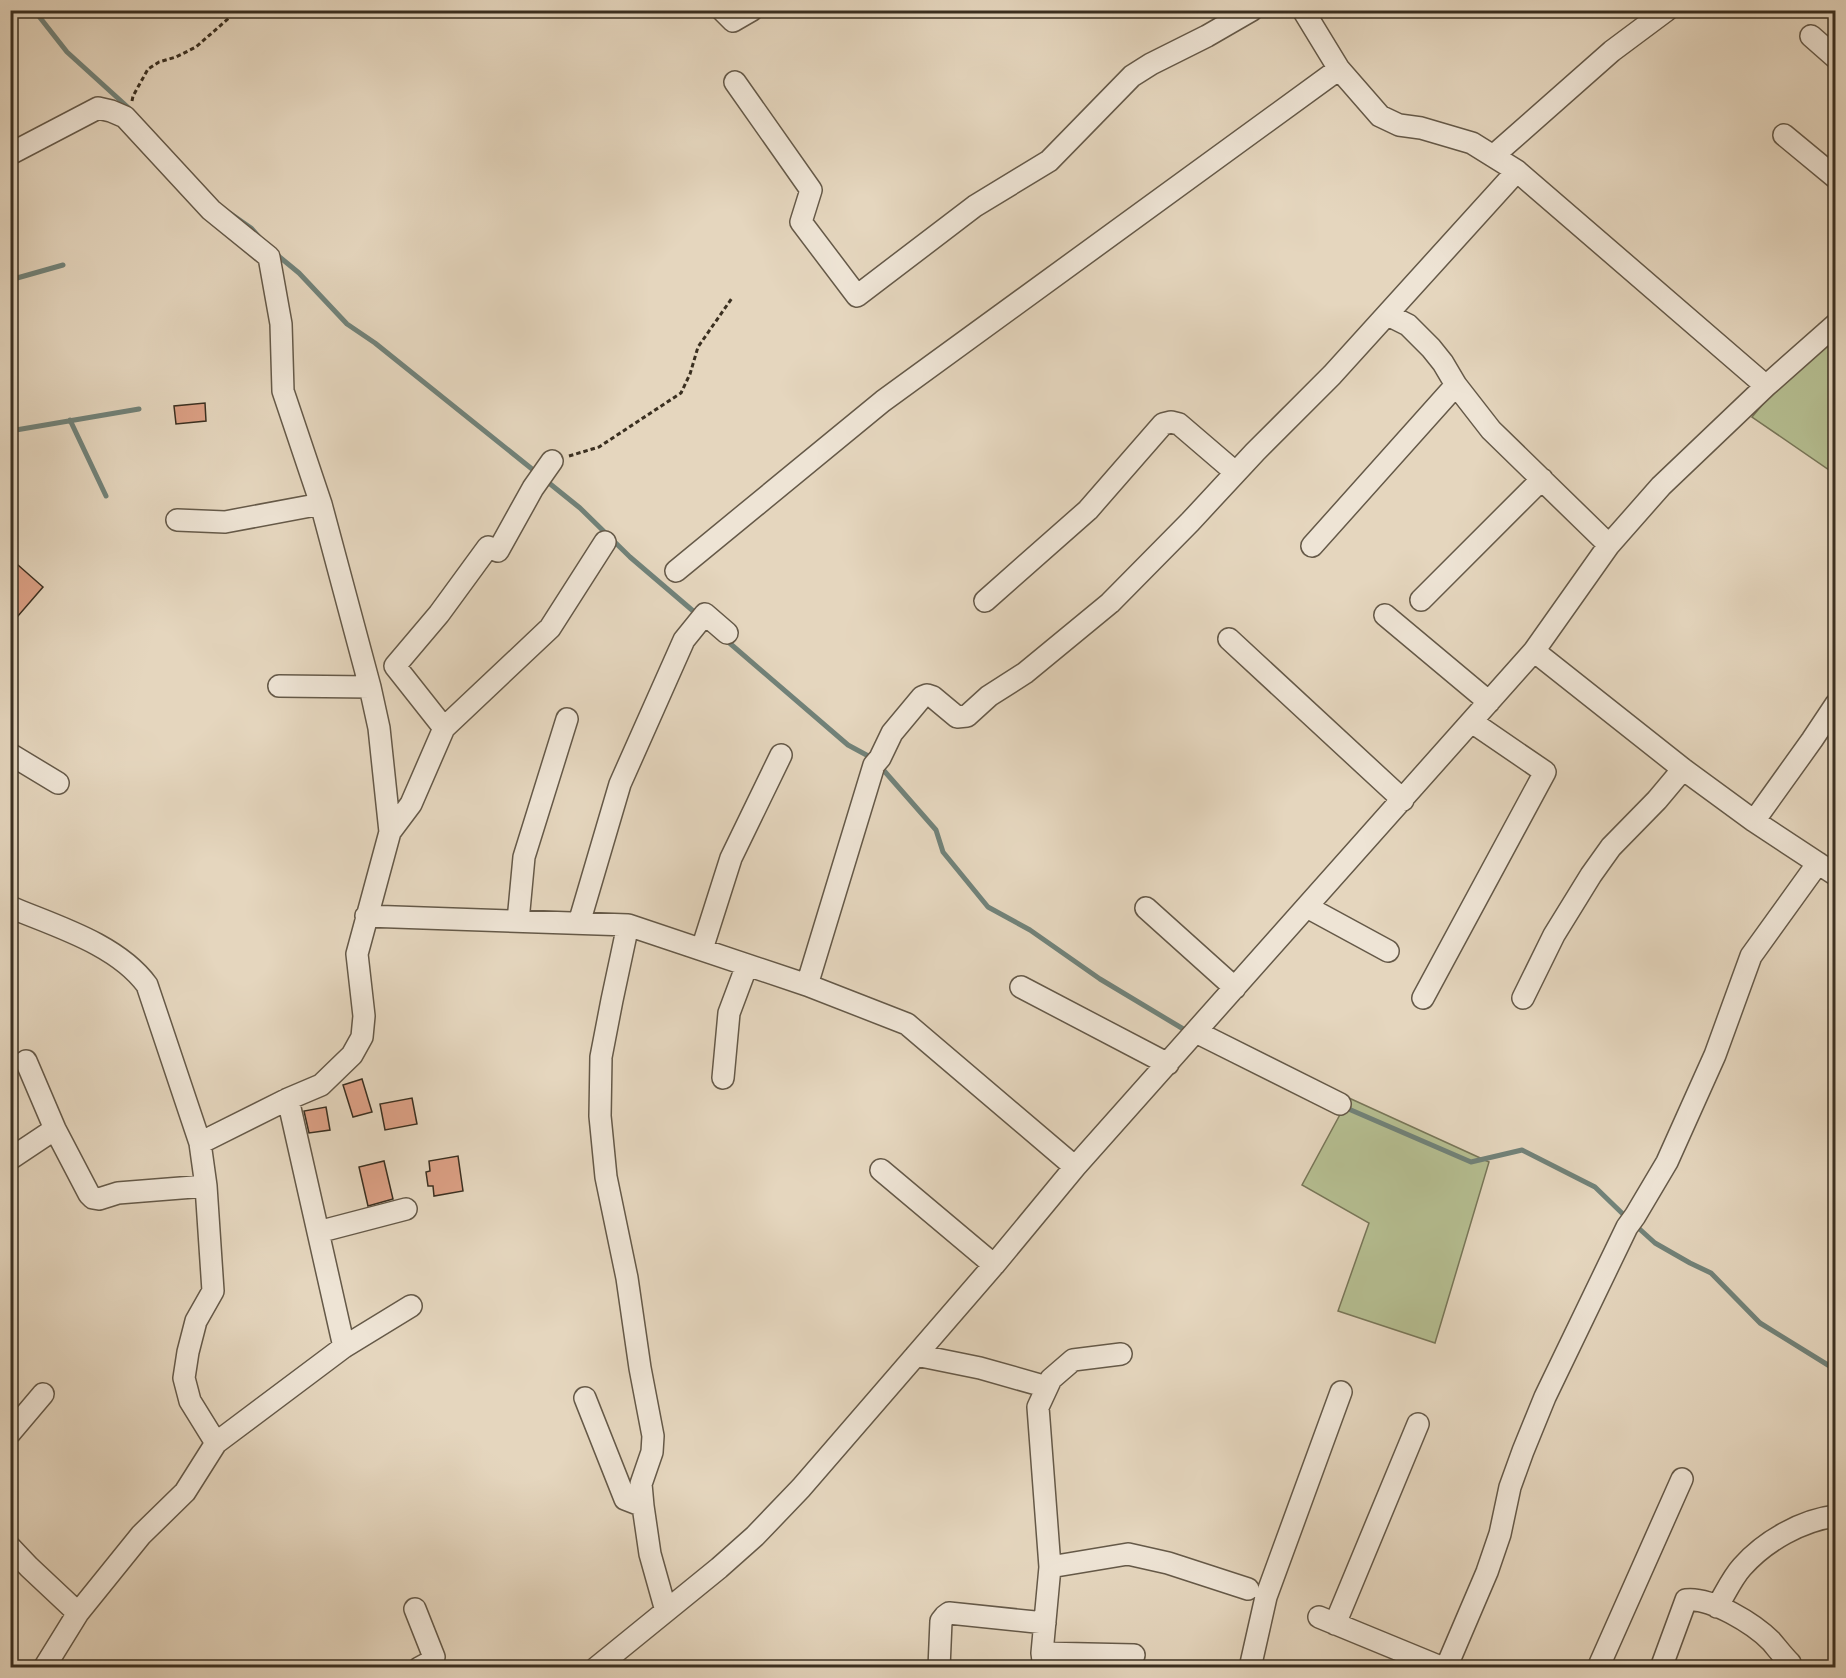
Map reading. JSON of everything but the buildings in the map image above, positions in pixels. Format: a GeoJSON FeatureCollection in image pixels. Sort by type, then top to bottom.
{"type":"FeatureCollection","features":[{"type":"Feature","properties":{"kind":"street"},"geometry":{"type":"LineString","coordinates":[[722,10],[733,21],[752,10]]}},
{"type":"Feature","properties":{"kind":"street"},"geometry":{"type":"LineString","coordinates":[[735,82],[811,190],[801,222],[857,296],[975,206],[1049,161],[1132,76],[1252,10]]}},
{"type":"Feature","properties":{"kind":"street"},"geometry":{"type":"LineString","coordinates":[[1303,10],[1339,69],[1380,116],[1399,125],[1421,128],[1472,143],[1517,171],[1766,386]]}},
{"type":"Feature","properties":{"kind":"street"},"geometry":{"type":"LineString","coordinates":[[1493,156],[1612,51],[1668,10]]}},
{"type":"Feature","properties":{"kind":"street"},"geometry":{"type":"LineString","coordinates":[[1811,36],[1836,58]]}},
{"type":"Feature","properties":{"kind":"street"},"geometry":{"type":"LineString","coordinates":[[676,571],[884,401],[1339,69]]}},
{"type":"Feature","properties":{"kind":"street"},"geometry":{"type":"LineString","coordinates":[[10,154],[98,108],[111,111],[125,117],[212,210],[269,257],[282,324],[283,391],[321,504],[370,687],[379,728],[390,832]]}},
{"type":"Feature","properties":{"kind":"street"},"geometry":{"type":"LineString","coordinates":[[1784,135],[1836,178]]}},
{"type":"Feature","properties":{"kind":"street"},"geometry":{"type":"LineString","coordinates":[[807,985],[877,762],[892,733],[922,697],[927,695],[933,697],[957,717],[967,716],[989,696],[1025,673],[1110,603],[1388,315],[1517,171]]}},
{"type":"Feature","properties":{"kind":"street"},"geometry":{"type":"LineString","coordinates":[[1388,315],[1408,325],[1431,348],[1443,363],[1455,385],[1491,430],[1609,545]]}},
{"type":"Feature","properties":{"kind":"street"},"geometry":{"type":"LineString","coordinates":[[596,1668],[755,1536],[801,1488],[1076,1167],[1534,651],[1609,545],[1661,486],[1766,386],[1836,324]]}},
{"type":"Feature","properties":{"kind":"street"},"geometry":{"type":"LineString","coordinates":[[1312,546],[1455,385]]}},
{"type":"Feature","properties":{"kind":"street"},"geometry":{"type":"LineString","coordinates":[[986,601],[1088,510],[1163,424],[1171,422],[1179,424],[1235,472]]}},
{"type":"Feature","properties":{"kind":"street"},"geometry":{"type":"LineString","coordinates":[[444,728],[395,666],[439,614],[488,547],[498,551],[545,471]]}},
{"type":"Feature","properties":{"kind":"street"},"geometry":{"type":"LineString","coordinates":[[1421,600],[1542,479]]}},
{"type":"Feature","properties":{"kind":"street"},"geometry":{"type":"LineString","coordinates":[[177,520],[225,522],[321,504]]}},
{"type":"Feature","properties":{"kind":"street"},"geometry":{"type":"LineString","coordinates":[[200,1143],[321,1085],[352,1054],[362,1036],[364,1016],[357,954],[390,832],[411,804],[444,728],[550,628],[605,542]]}},
{"type":"Feature","properties":{"kind":"street"},"geometry":{"type":"LineString","coordinates":[[579,924],[620,784],[684,640],[705,614],[728,633]]}},
{"type":"Feature","properties":{"kind":"street"},"geometry":{"type":"LineString","coordinates":[[1385,615],[1489,702]]}},
{"type":"Feature","properties":{"kind":"street"},"geometry":{"type":"LineString","coordinates":[[1229,639],[1403,800]]}},
{"type":"Feature","properties":{"kind":"street"},"geometry":{"type":"LineString","coordinates":[[1534,651],[1683,769],[1754,821],[1836,875]]}},
{"type":"Feature","properties":{"kind":"street"},"geometry":{"type":"LineString","coordinates":[[279,686],[370,687]]}},
{"type":"Feature","properties":{"kind":"street"},"geometry":{"type":"LineString","coordinates":[[1754,821],[1836,704]]}},
{"type":"Feature","properties":{"kind":"street"},"geometry":{"type":"LineString","coordinates":[[518,921],[524,857],[567,718]]}},
{"type":"Feature","properties":{"kind":"street"},"geometry":{"type":"LineString","coordinates":[[1424,998],[1545,772],[1472,722]]}},
{"type":"Feature","properties":{"kind":"street"},"geometry":{"type":"LineString","coordinates":[[10,754],[58,783]]}},
{"type":"Feature","properties":{"kind":"street"},"geometry":{"type":"LineString","coordinates":[[702,949],[731,858],[781,755]]}},
{"type":"Feature","properties":{"kind":"street"},"geometry":{"type":"LineString","coordinates":[[1523,998],[1554,935],[1591,875],[1611,847],[1657,800],[1683,769]]}},
{"type":"Feature","properties":{"kind":"street"},"geometry":{"type":"LineString","coordinates":[[1418,1424],[1327,1621],[1445,1668],[1487,1572],[1500,1534],[1510,1487],[1522,1450],[1545,1397],[1631,1222],[1667,1162],[1715,1055],[1751,956],[1818,863]]}},
{"type":"Feature","properties":{"kind":"street"},"geometry":{"type":"LineString","coordinates":[[10,907],[117,956],[137,972],[147,984],[200,1143],[206,1186],[213,1291],[196,1321],[184,1378],[190,1401],[216,1443]]}},
{"type":"Feature","properties":{"kind":"street"},"geometry":{"type":"LineString","coordinates":[[1307,907],[1388,951]]}},
{"type":"Feature","properties":{"kind":"street"},"geometry":{"type":"LineString","coordinates":[[1146,908],[1236,988]]}},
{"type":"Feature","properties":{"kind":"street"},"geometry":{"type":"LineString","coordinates":[[366,916],[628,925],[807,985],[907,1023],[1076,1167]]}},
{"type":"Feature","properties":{"kind":"street"},"geometry":{"type":"LineString","coordinates":[[628,925],[601,1058],[600,1116],[606,1177],[627,1278],[653,1436],[652,1452],[641,1484],[650,1554],[666,1611]]}},
{"type":"Feature","properties":{"kind":"street"},"geometry":{"type":"LineString","coordinates":[[723,1078],[729,1013],[747,964]]}},
{"type":"Feature","properties":{"kind":"street"},"geometry":{"type":"LineString","coordinates":[[1021,987],[1168,1064]]}},
{"type":"Feature","properties":{"kind":"street"},"geometry":{"type":"LineString","coordinates":[[1196,1032],[1340,1104]]}},
{"type":"Feature","properties":{"kind":"street"},"geometry":{"type":"LineString","coordinates":[[26,1061],[55,1129],[88,1194],[93,1198],[99,1199],[118,1193],[206,1186]]}},
{"type":"Feature","properties":{"kind":"street"},"geometry":{"type":"LineString","coordinates":[[288,1099],[344,1347]]}},
{"type":"Feature","properties":{"kind":"street"},"geometry":{"type":"LineString","coordinates":[[10,1160],[55,1129]]}},
{"type":"Feature","properties":{"kind":"street"},"geometry":{"type":"LineString","coordinates":[[881,1170],[994,1265]]}},
{"type":"Feature","properties":{"kind":"street"},"geometry":{"type":"LineString","coordinates":[[318,1232],[406,1209]]}},
{"type":"Feature","properties":{"kind":"street"},"geometry":{"type":"LineString","coordinates":[[44,1668],[78,1613],[141,1535],[185,1492],[216,1443],[344,1347],[411,1306]]}},
{"type":"Feature","properties":{"kind":"street"},"geometry":{"type":"LineString","coordinates":[[916,1354],[980,1368],[1047,1387]]}},
{"type":"Feature","properties":{"kind":"street"},"geometry":{"type":"LineString","coordinates":[[1121,1354],[1073,1360],[1051,1379],[1038,1407],[1050,1567],[1043,1660],[1134,1655]]}},
{"type":"Feature","properties":{"kind":"street"},"geometry":{"type":"LineString","coordinates":[[1250,1668],[1266,1597],[1341,1392]]}},
{"type":"Feature","properties":{"kind":"street"},"geometry":{"type":"LineString","coordinates":[[10,1432],[43,1394]]}},
{"type":"Feature","properties":{"kind":"street"},"geometry":{"type":"LineString","coordinates":[[585,1398],[625,1499],[643,1506]]}},
{"type":"Feature","properties":{"kind":"street"},"geometry":{"type":"LineString","coordinates":[[1598,1668],[1682,1479]]}},
{"type":"Feature","properties":{"kind":"street"},"geometry":{"type":"LineString","coordinates":[[1717,1607],[1740,1569],[1755,1553],[1794,1529],[1820,1518],[1836,1516]]}},
{"type":"Feature","properties":{"kind":"street"},"geometry":{"type":"LineString","coordinates":[[10,1546],[78,1613]]}},
{"type":"Feature","properties":{"kind":"street"},"geometry":{"type":"LineString","coordinates":[[1050,1567],[1128,1554],[1168,1563],[1248,1589]]}},
{"type":"Feature","properties":{"kind":"street"},"geometry":{"type":"LineString","coordinates":[[1661,1668],[1686,1600],[1707,1602],[1741,1619],[1769,1640],[1790,1663],[1790,1668]]}},
{"type":"Feature","properties":{"kind":"street"},"geometry":{"type":"LineString","coordinates":[[415,1609],[434,1658],[419,1668]]}},
{"type":"Feature","properties":{"kind":"street"},"geometry":{"type":"LineString","coordinates":[[939,1668],[941,1621],[950,1613],[1045,1623]]}},
{"type":"Feature","properties":{"kind":"path"},"geometry":{"type":"LineString","coordinates":[[133,108],[133,96],[148,69],[196,47],[238,10]]}},
{"type":"Feature","properties":{"kind":"path"},"geometry":{"type":"LineString","coordinates":[[545,471],[600,447],[681,393],[690,374],[698,347],[732,298]]}},
{"type":"Feature","properties":{"kind":"green space"},"geometry":{"type":"Polygon","coordinates":[[[1835,318],[1835,474],[1752,417],[1835,318]]]}},
{"type":"Feature","properties":{"kind":"green space"},"geometry":{"type":"Polygon","coordinates":[[[1349,1098],[1489,1162],[1435,1343],[1338,1311],[1369,1223],[1302,1185],[1349,1098]]]}},
{"type":"Feature","properties":{"kind":"waterway"},"geometry":{"type":"LineString","coordinates":[[34,10],[67,52],[132,111]]}},
{"type":"Feature","properties":{"kind":"waterway"},"geometry":{"type":"LineString","coordinates":[[231,214],[251,228],[259,237]]}},
{"type":"Feature","properties":{"kind":"waterway"},"geometry":{"type":"LineString","coordinates":[[276,254],[299,273],[347,324],[375,343],[537,473]]}},
{"type":"Feature","properties":{"kind":"waterway"},"geometry":{"type":"LineString","coordinates":[[10,280],[63,265]]}},
{"type":"Feature","properties":{"kind":"waterway"},"geometry":{"type":"LineString","coordinates":[[10,431],[139,409]]}},
{"type":"Feature","properties":{"kind":"waterway"},"geometry":{"type":"LineString","coordinates":[[70,420],[106,496]]}},
{"type":"Feature","properties":{"kind":"waterway"},"geometry":{"type":"LineString","coordinates":[[544,479],[580,508],[630,557],[699,616]]}},
{"type":"Feature","properties":{"kind":"waterway"},"geometry":{"type":"LineString","coordinates":[[726,640],[848,745],[872,758]]}},
{"type":"Feature","properties":{"kind":"waterway"},"geometry":{"type":"LineString","coordinates":[[879,765],[936,830],[943,852],[988,907],[1030,930],[1100,979],[1185,1030]]}},
{"type":"Feature","properties":{"kind":"waterway"},"geometry":{"type":"LineString","coordinates":[[1344,1107],[1471,1162],[1522,1150],[1595,1187],[1627,1218]]}},
{"type":"Feature","properties":{"kind":"waterway"},"geometry":{"type":"LineString","coordinates":[[1634,1224],[1655,1243],[1711,1273],[1760,1323],[1836,1370]]}}]}
